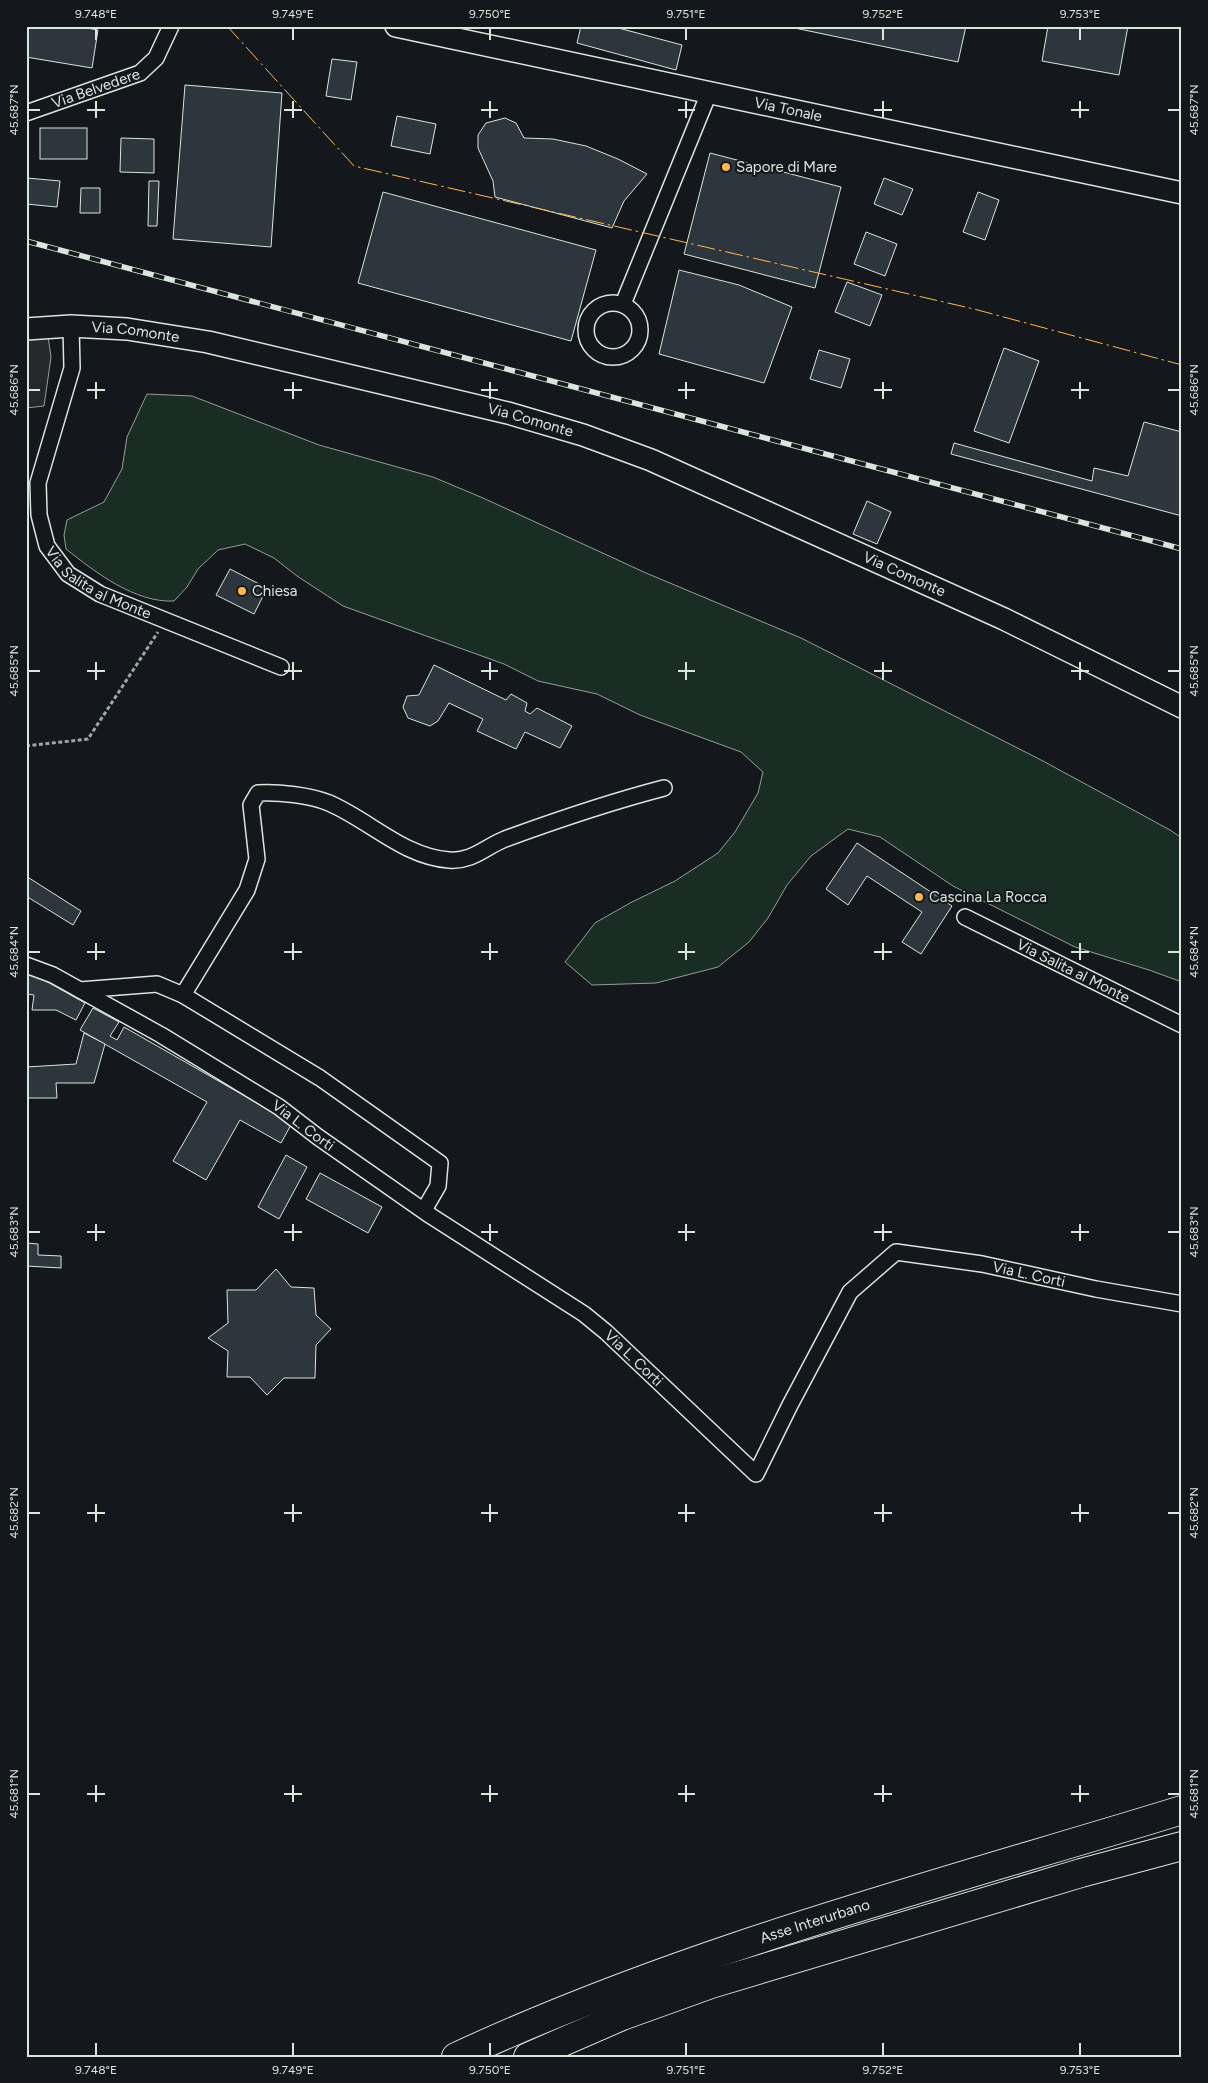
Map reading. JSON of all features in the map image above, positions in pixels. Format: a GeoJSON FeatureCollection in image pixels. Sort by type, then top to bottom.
{"type":"FeatureCollection","features":[{"type":"Feature","properties":{"kind":"highway","name":"Asse Interurbano"},"geometry":{"type":"LineString","coordinates":[[456,2057],[573,2006],[709,1955],[1182,1810]]}},
{"type":"Feature","properties":{"kind":"highway"},"geometry":{"type":"LineString","coordinates":[[1081,1873],[1182,1846]]}},
{"type":"Feature","properties":{"kind":"highway"},"geometry":{"type":"LineString","coordinates":[[1081,1873],[1133,1869],[1182,1855]]}},
{"type":"Feature","properties":{"kind":"highway","name":"Asse Interurbano"},"geometry":{"type":"LineString","coordinates":[[528,2057],[622,2016],[711,1984],[1081,1873]]}},
{"type":"Feature","properties":{"kind":"street","name":"Via Belvedere"},"geometry":{"type":"LineString","coordinates":[[26,113],[140,73],[156,58],[171,26]]}},
{"type":"Feature","properties":{"kind":"street","name":"Via Tonale"},"geometry":{"type":"LineString","coordinates":[[396,26],[1182,193]]}},
{"type":"Feature","properties":{"kind":"street"},"geometry":{"type":"LineString","coordinates":[[623,304],[709,93]]}},
{"type":"Feature","properties":{"kind":"street","name":"Via Comonte"},"geometry":{"type":"LineString","coordinates":[[26,329],[71,326],[127,329],[208,342],[508,413],[583,435],[651,460],[1004,618],[1182,708]]}},
{"type":"Feature","properties":{"kind":"street","name":"Via Salita al Monte"},"geometry":{"type":"LineString","coordinates":[[71,326],[72,368],[38,483],[39,515],[47,546],[68,574],[100,594],[281,666]]}},
{"type":"Feature","properties":{"kind":"street"},"geometry":{"type":"LineString","coordinates":[[183,995],[247,890],[257,859],[251,805],[258,792],[278,792],[329,803],[426,856],[450,860],[472,858],[503,840],[608,803],[664,788]]}},
{"type":"Feature","properties":{"kind":"street","name":"Via Salita al Monte"},"geometry":{"type":"LineString","coordinates":[[965,917],[1182,1025]]}},
{"type":"Feature","properties":{"kind":"street","name":"Via L. Corti"},"geometry":{"type":"LineString","coordinates":[[26,965],[80,990],[161,1035],[279,1107],[318,1138],[424,1210],[550,1291],[599,1326],[756,1474],[850,1292],[896,1252],[982,1264],[1096,1289],[1182,1304]]}},
{"type":"Feature","properties":{"kind":"street"},"geometry":{"type":"LineString","coordinates":[[80,990],[157,984],[183,995],[320,1078],[440,1163],[438,1186],[424,1210]]}},
{"type":"Feature","properties":{"kind":"path"},"geometry":{"type":"LineString","coordinates":[[26,746],[88,740],[165,621]]}},
{"type":"Feature","properties":{"kind":"green space"},"geometry":{"type":"Polygon","coordinates":[[[147,394],[192,396],[319,445],[433,477],[483,498],[646,573],[801,638],[1043,761],[1170,830],[1182,838],[1182,982],[1075,947],[953,886],[880,837],[848,829],[811,856],[787,885],[768,918],[749,942],[718,967],[656,983],[592,985],[565,962],[595,923],[675,881],[718,853],[735,832],[758,793],[763,772],[741,752],[640,715],[597,694],[538,681],[504,664],[343,606],[297,576],[274,558],[245,544],[218,550],[198,569],[187,587],[174,601],[145,597],[116,584],[66,549],[64,535],[67,520],[104,502],[122,469],[127,437],[147,394]]]}},
{"type":"Feature","properties":{"kind":"shaded area"},"geometry":{"type":"Polygon","coordinates":[[[48,336],[51,357],[44,406],[26,408],[26,337],[48,336]]]}},
{"type":"Feature","properties":{"kind":"building"},"geometry":{"type":"Polygon","coordinates":[[[26,26],[75,26],[98,30],[92,68],[26,57],[26,26]]]}},
{"type":"Feature","properties":{"kind":"building"},"geometry":{"type":"Polygon","coordinates":[[[581,26],[611,26],[682,45],[676,70],[577,43],[581,26]]]}},
{"type":"Feature","properties":{"kind":"building"},"geometry":{"type":"Polygon","coordinates":[[[785,26],[966,26],[958,62],[785,26]]]}},
{"type":"Feature","properties":{"kind":"building"},"geometry":{"type":"Polygon","coordinates":[[[1048,26],[1128,26],[1119,75],[1042,61],[1048,26]]]}},
{"type":"Feature","properties":{"kind":"building"},"geometry":{"type":"Polygon","coordinates":[[[332,59],[357,62],[351,100],[326,96],[332,59]]]}},
{"type":"Feature","properties":{"kind":"building"},"geometry":{"type":"Polygon","coordinates":[[[185,85],[282,93],[271,247],[173,239],[185,85]]]}},
{"type":"Feature","properties":{"kind":"building"},"geometry":{"type":"Polygon","coordinates":[[[397,116],[436,124],[430,154],[391,146],[397,116]]]}},
{"type":"Feature","properties":{"kind":"building"},"geometry":{"type":"Polygon","coordinates":[[[505,118],[516,123],[524,138],[553,139],[586,146],[618,159],[647,174],[624,201],[612,228],[495,197],[493,181],[478,148],[478,135],[486,123],[505,118]]]}},
{"type":"Feature","properties":{"kind":"building"},"geometry":{"type":"Polygon","coordinates":[[[40,128],[87,128],[87,159],[40,159],[40,128]]]}},
{"type":"Feature","properties":{"kind":"building"},"geometry":{"type":"Polygon","coordinates":[[[121,138],[154,139],[154,173],[120,172],[121,138]]]}},
{"type":"Feature","properties":{"kind":"building"},"geometry":{"type":"Polygon","coordinates":[[[710,153],[841,187],[815,288],[684,254],[710,153]]]}},
{"type":"Feature","properties":{"kind":"building"},"geometry":{"type":"Polygon","coordinates":[[[27,178],[60,181],[57,207],[26,204],[27,178]]]}},
{"type":"Feature","properties":{"kind":"building"},"geometry":{"type":"Polygon","coordinates":[[[884,178],[913,189],[902,215],[874,204],[884,178]]]}},
{"type":"Feature","properties":{"kind":"building"},"geometry":{"type":"Polygon","coordinates":[[[149,181],[159,181],[157,226],[148,226],[149,181]]]}},
{"type":"Feature","properties":{"kind":"building"},"geometry":{"type":"Polygon","coordinates":[[[81,188],[100,188],[100,213],[80,213],[81,188]]]}},
{"type":"Feature","properties":{"kind":"building"},"geometry":{"type":"Polygon","coordinates":[[[383,192],[596,250],[571,341],[358,283],[383,192]]]}},
{"type":"Feature","properties":{"kind":"building"},"geometry":{"type":"Polygon","coordinates":[[[978,192],[999,200],[985,240],[963,232],[978,192]]]}},
{"type":"Feature","properties":{"kind":"building"},"geometry":{"type":"Polygon","coordinates":[[[866,232],[897,244],[885,276],[854,264],[866,232]]]}},
{"type":"Feature","properties":{"kind":"building"},"geometry":{"type":"Polygon","coordinates":[[[679,270],[739,285],[792,307],[764,383],[659,354],[679,270]]]}},
{"type":"Feature","properties":{"kind":"building"},"geometry":{"type":"Polygon","coordinates":[[[847,282],[882,295],[870,326],[835,312],[847,282]]]}},
{"type":"Feature","properties":{"kind":"building"},"geometry":{"type":"Polygon","coordinates":[[[1004,348],[1039,361],[1009,443],[974,431],[1004,348]]]}},
{"type":"Feature","properties":{"kind":"building"},"geometry":{"type":"Polygon","coordinates":[[[819,350],[850,359],[841,388],[810,379],[819,350]]]}},
{"type":"Feature","properties":{"kind":"building"},"geometry":{"type":"Polygon","coordinates":[[[1144,422],[1182,432],[1182,516],[951,454],[954,443],[1092,481],[1094,468],[1128,476],[1144,422]]]}},
{"type":"Feature","properties":{"kind":"building"},"geometry":{"type":"Polygon","coordinates":[[[867,501],[891,512],[877,544],[853,534],[867,501]]]}},
{"type":"Feature","properties":{"kind":"building","name":"Chiesa"},"geometry":{"type":"Polygon","coordinates":[[[230,569],[267,588],[254,614],[216,595],[230,569]]]}},
{"type":"Feature","properties":{"kind":"building"},"geometry":{"type":"Polygon","coordinates":[[[434,665],[506,700],[511,694],[527,703],[525,711],[530,714],[537,708],[572,726],[560,748],[525,732],[516,749],[477,731],[483,719],[449,703],[438,721],[430,726],[408,718],[403,707],[407,696],[419,695],[434,665]]]}},
{"type":"Feature","properties":{"kind":"building","name":"Cascina La Rocca"},"geometry":{"type":"Polygon","coordinates":[[[857,843],[952,906],[921,954],[902,942],[922,912],[867,876],[848,905],[826,889],[857,843]]]}},
{"type":"Feature","properties":{"kind":"building"},"geometry":{"type":"Polygon","coordinates":[[[26,876],[81,911],[73,925],[26,896],[26,876]]]}},
{"type":"Feature","properties":{"kind":"building"},"geometry":{"type":"Polygon","coordinates":[[[26,970],[85,1003],[76,1020],[56,1010],[32,1010],[34,995],[26,994],[26,970]]]}},
{"type":"Feature","properties":{"kind":"building"},"geometry":{"type":"Polygon","coordinates":[[[93,1008],[119,1022],[110,1036],[117,1040],[124,1027],[292,1123],[281,1143],[240,1120],[206,1180],[173,1161],[207,1102],[80,1030],[93,1008]]]}},
{"type":"Feature","properties":{"kind":"building"},"geometry":{"type":"Polygon","coordinates":[[[84,1033],[105,1044],[94,1083],[56,1083],[57,1098],[26,1098],[26,1067],[76,1064],[84,1033]]]}},
{"type":"Feature","properties":{"kind":"building"},"geometry":{"type":"Polygon","coordinates":[[[286,1155],[307,1167],[279,1219],[258,1207],[286,1155]]]}},
{"type":"Feature","properties":{"kind":"building"},"geometry":{"type":"Polygon","coordinates":[[[320,1173],[382,1207],[368,1233],[306,1199],[320,1173]]]}},
{"type":"Feature","properties":{"kind":"building"},"geometry":{"type":"Polygon","coordinates":[[[26,1243],[38,1244],[38,1255],[61,1256],[61,1268],[26,1266],[26,1243]]]}},
{"type":"Feature","properties":{"kind":"building"},"geometry":{"type":"Polygon","coordinates":[[[276,1269],[291,1287],[314,1288],[316,1315],[331,1329],[316,1345],[315,1378],[284,1378],[267,1395],[250,1377],[227,1377],[228,1351],[208,1338],[228,1323],[227,1290],[256,1290],[276,1269]]]}},
{"type":"Feature","properties":{"kind":"railway"},"geometry":{"type":"LineString","coordinates":[[26,241],[1182,549]]}},
{"type":"Feature","properties":{"kind":"power"},"geometry":{"type":"LineString","coordinates":[[227,26],[354,166],[974,309],[1182,365]]}},
{"type":"Feature","properties":{"kind":"place","name":"Sapore di Mare"},"geometry":{"type":"Point","coordinates":[726,167]}},
{"type":"Feature","properties":{"kind":"place","name":"Chiesa"},"geometry":{"type":"Point","coordinates":[242,591]}},
{"type":"Feature","properties":{"kind":"place","name":"Cascina La Rocca"},"geometry":{"type":"Point","coordinates":[919,897]}}]}
